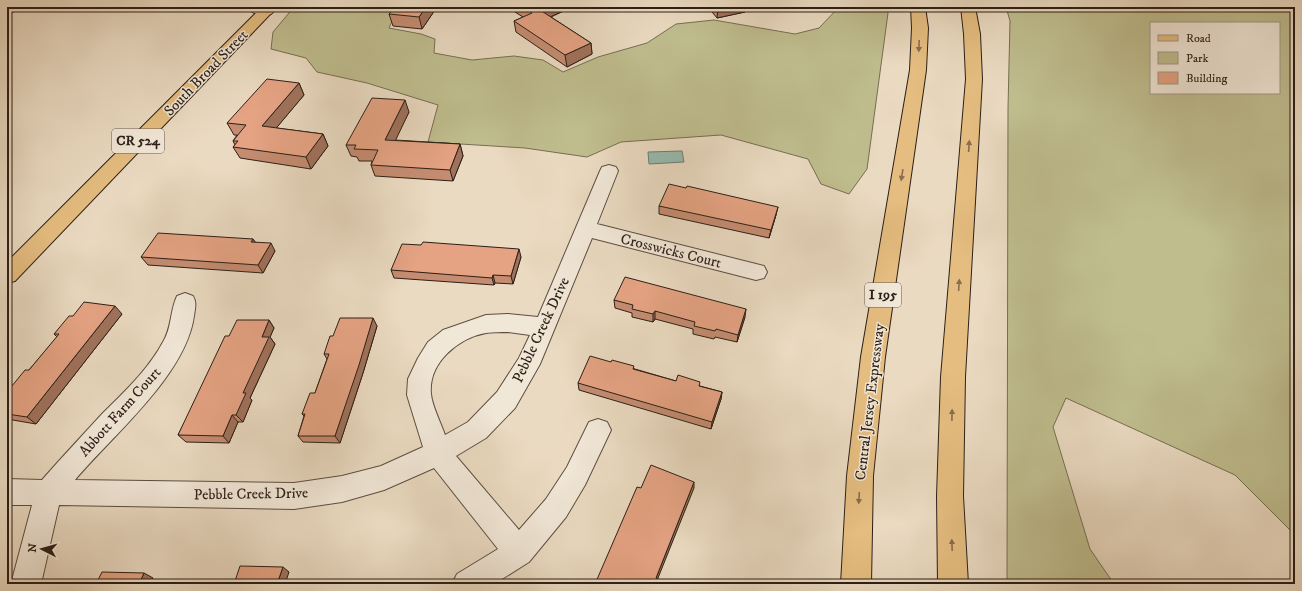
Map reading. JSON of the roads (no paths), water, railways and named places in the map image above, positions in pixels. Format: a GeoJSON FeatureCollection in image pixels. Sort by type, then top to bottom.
{"type":"FeatureCollection","features":[{"type":"Feature","properties":{"kind":"main road","name":"Central Jersey Expressway"},"geometry":{"type":"LineString","coordinates":[[856,584],[863,452],[873,357],[918,70],[920,28],[918,7]]}},
{"type":"Feature","properties":{"kind":"main road"},"geometry":{"type":"LineString","coordinates":[[953,584],[950,496],[953,377],[974,79],[972,34],[968,7]]}},
{"type":"Feature","properties":{"kind":"main road","name":"South Broad Street"},"geometry":{"type":"LineString","coordinates":[[7,275],[263,8]]}},
{"type":"Feature","properties":{"kind":"street","name":"Pebble Creek Drive"},"geometry":{"type":"LineString","coordinates":[[7,492],[294,496],[342,489],[384,478],[438,453],[477,430],[506,400],[528,364],[545,327],[609,171]]}},
{"type":"Feature","properties":{"kind":"street","name":"Crosswicks Court"},"geometry":{"type":"LineString","coordinates":[[586,229],[756,272]]}},
{"type":"Feature","properties":{"kind":"street","name":"Abbott Farm Court"},"geometry":{"type":"LineString","coordinates":[[48,492],[160,368],[175,344],[182,322],[185,302]]}},
{"type":"Feature","properties":{"kind":"street"},"geometry":{"type":"LineString","coordinates":[[518,552],[438,453],[419,395],[420,379],[426,365],[436,349],[451,337],[486,324],[508,323],[545,327]]}},
{"type":"Feature","properties":{"kind":"street"},"geometry":{"type":"LineString","coordinates":[[467,584],[518,552],[556,508],[576,476],[598,430]]}},
{"type":"Feature","properties":{"kind":"street"},"geometry":{"type":"LineString","coordinates":[[26,584],[48,492]]}},
{"type":"Feature","properties":{"kind":"water"},"geometry":{"type":"Polygon","coordinates":[[[682,151],[684,162],[649,164],[648,152],[682,151]]]}}]}
